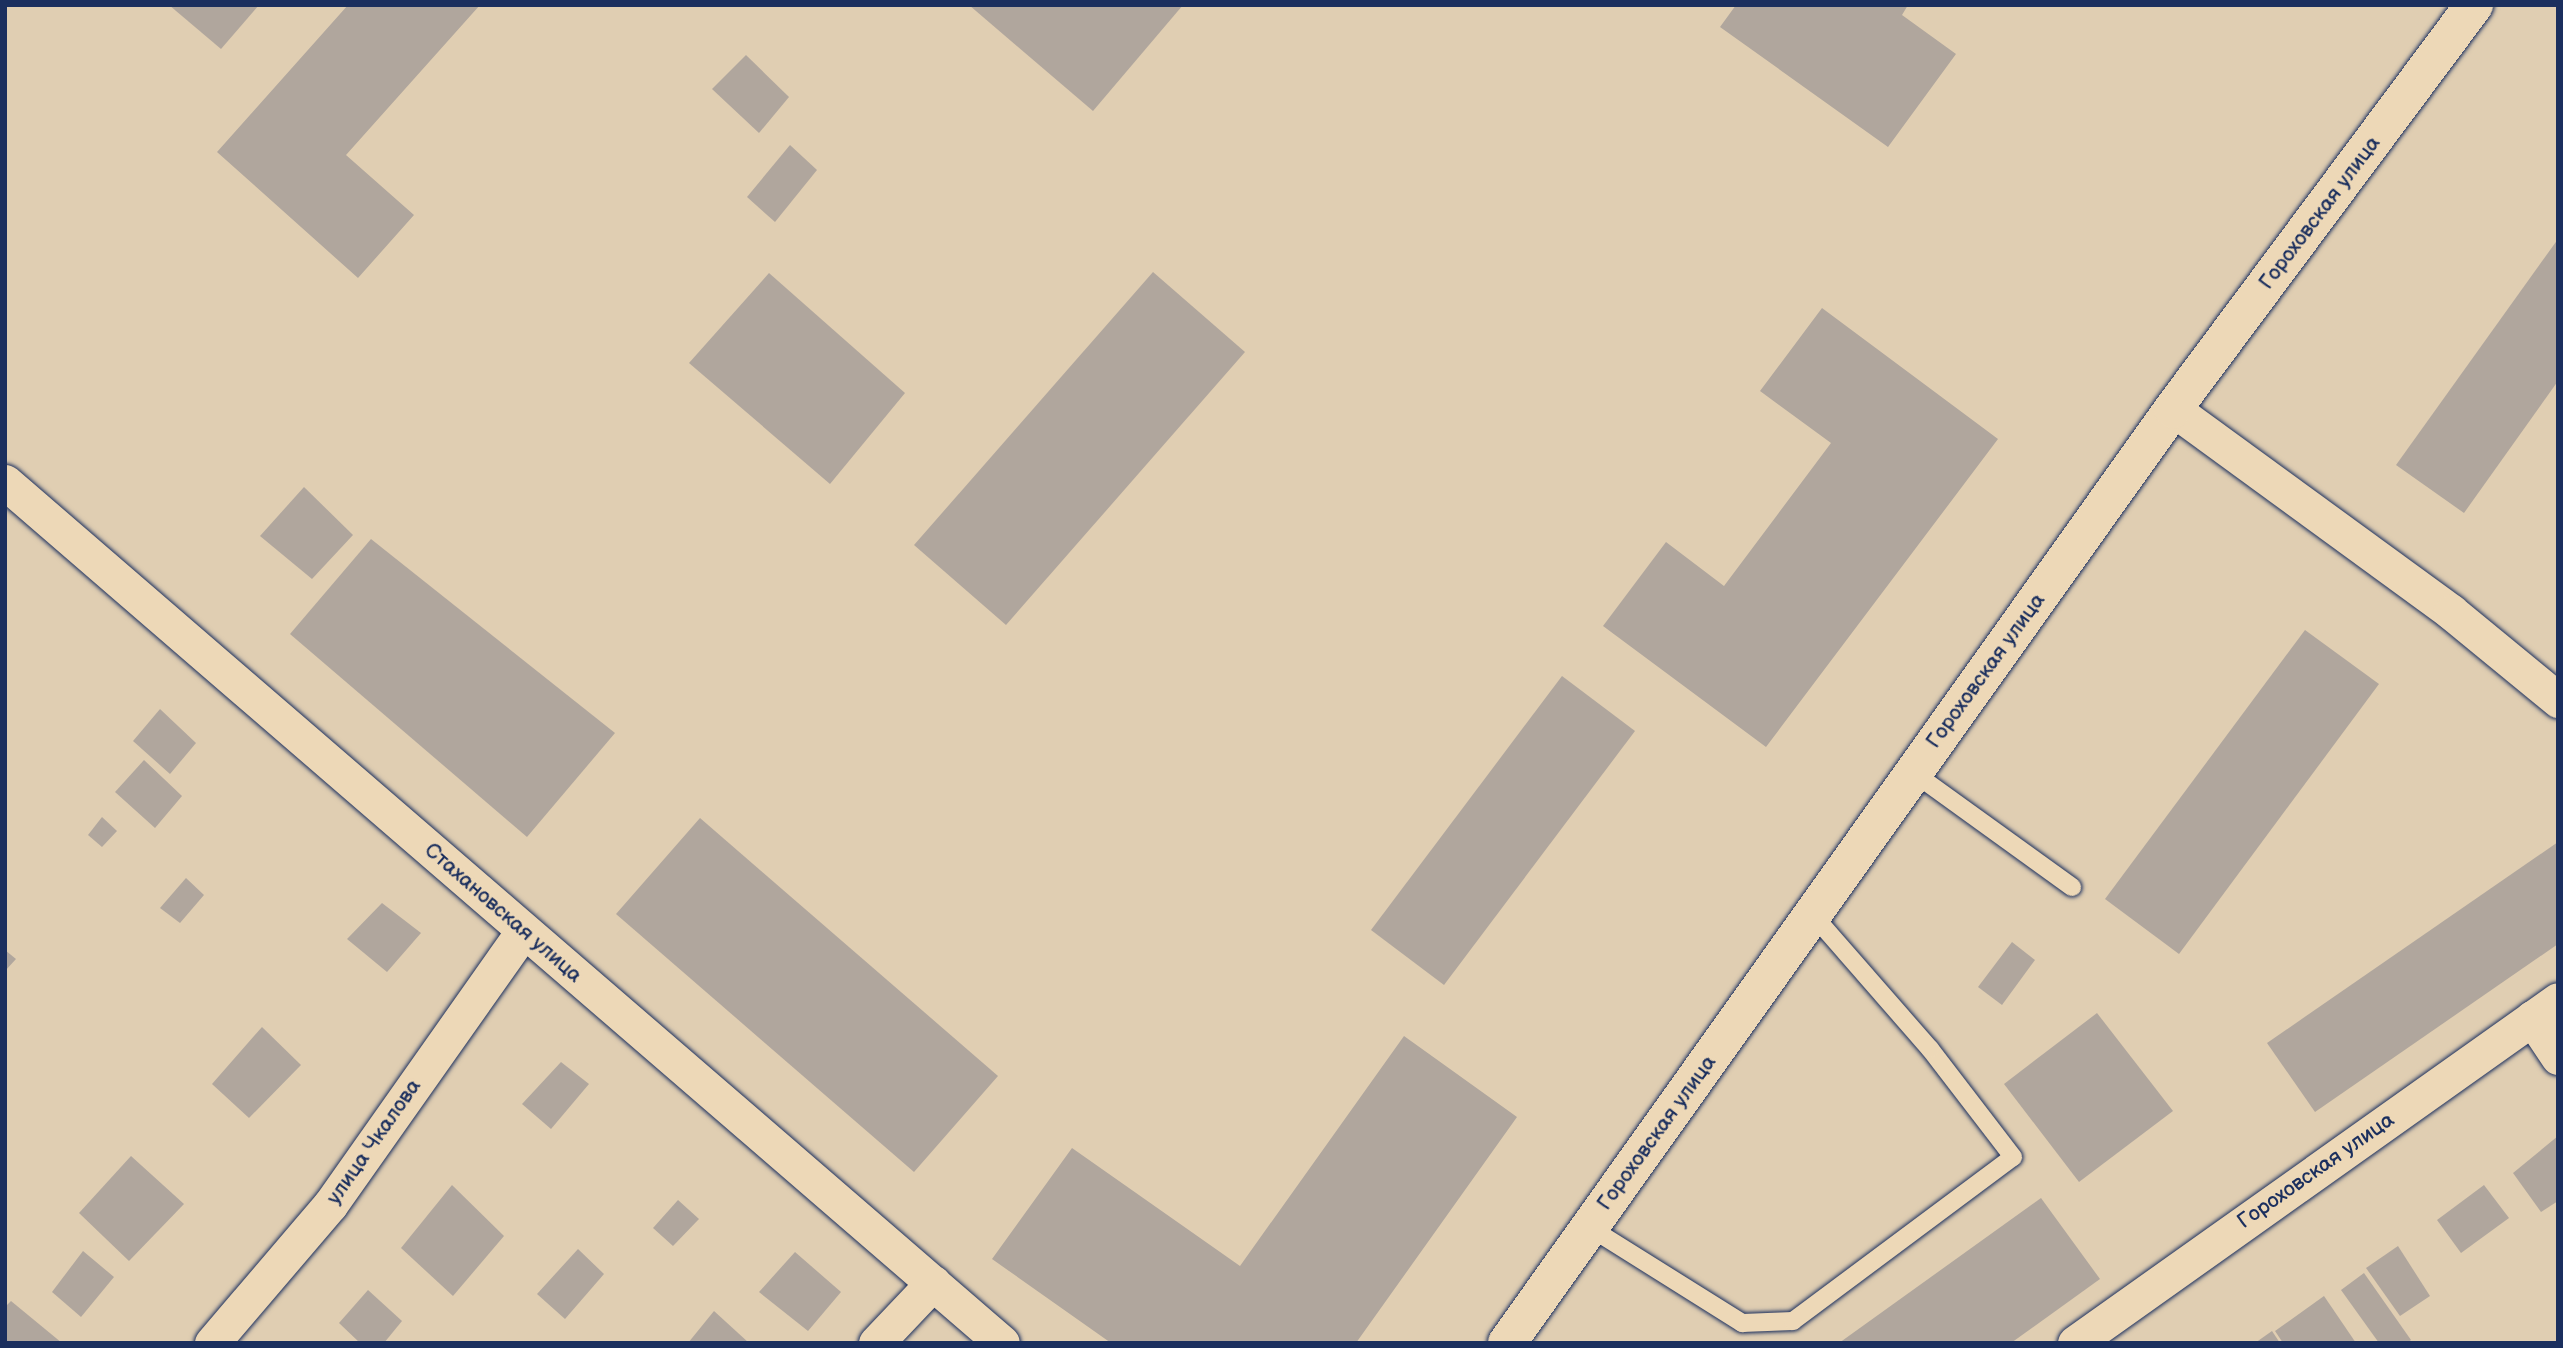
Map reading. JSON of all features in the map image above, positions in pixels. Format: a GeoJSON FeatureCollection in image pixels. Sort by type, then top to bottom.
{"type":"FeatureCollection","features":[{"type":"Feature","properties":{"kind":"street","name":"Гороховская улица"},"geometry":{"type":"LineString","coordinates":[[1507,1343],[2173,409],[2474,5]]}},
{"type":"Feature","properties":{"kind":"street"},"geometry":{"type":"LineString","coordinates":[[2173,409],[2451,612],[2558,700]]}},
{"type":"Feature","properties":{"kind":"street","name":"Стахановская улица"},"geometry":{"type":"LineString","coordinates":[[5,482],[1002,1343]]}},
{"type":"Feature","properties":{"kind":"street","name":"улица Чкалова"},"geometry":{"type":"LineString","coordinates":[[212,1343],[330,1205],[523,931]]}},
{"type":"Feature","properties":{"kind":"street","name":"Гороховская улица"},"geometry":{"type":"LineString","coordinates":[[2091,1338],[2545,1009]]}},
{"type":"Feature","properties":{"kind":"street"},"geometry":{"type":"LineString","coordinates":[[2545,1009],[2558,1057]]}},
{"type":"Feature","properties":{"kind":"street"},"geometry":{"type":"LineString","coordinates":[[876,1343],[933,1283]]}},
{"type":"Feature","properties":{"kind":"lane"},"geometry":{"type":"LineString","coordinates":[[1914,773],[2072,887]]}},
{"type":"Feature","properties":{"kind":"lane"},"geometry":{"type":"LineString","coordinates":[[1589,1227],[1742,1323],[1793,1321],[2014,1157],[1930,1049],[1813,915]]}},
{"type":"Feature","properties":{"kind":"building"},"geometry":{"type":"Polygon","coordinates":[[[169,5],[259,5],[221,49],[169,5]]]}},
{"type":"Feature","properties":{"kind":"building"},"geometry":{"type":"Polygon","coordinates":[[[348,5],[480,5],[346,155],[414,215],[358,278],[217,152],[348,5]]]}},
{"type":"Feature","properties":{"kind":"building"},"geometry":{"type":"Polygon","coordinates":[[[969,5],[1183,5],[1093,111],[969,5]]]}},
{"type":"Feature","properties":{"kind":"building"},"geometry":{"type":"Polygon","coordinates":[[[1736,5],[1908,5],[1902,15],[1956,54],[1888,147],[1720,27],[1736,5]]]}},
{"type":"Feature","properties":{"kind":"building"},"geometry":{"type":"Polygon","coordinates":[[[746,55],[789,97],[759,133],[712,89],[746,55]]]}},
{"type":"Feature","properties":{"kind":"building"},"geometry":{"type":"Polygon","coordinates":[[[790,145],[817,170],[775,222],[747,197],[790,145]]]}},
{"type":"Feature","properties":{"kind":"building"},"geometry":{"type":"Polygon","coordinates":[[[2558,239],[2558,381],[2464,513],[2396,465],[2558,239]]]}},
{"type":"Feature","properties":{"kind":"building"},"geometry":{"type":"Polygon","coordinates":[[[1153,272],[1245,352],[1006,625],[914,545],[1153,272]]]}},
{"type":"Feature","properties":{"kind":"building"},"geometry":{"type":"Polygon","coordinates":[[[769,273],[905,393],[830,484],[689,363],[769,273]]]}},
{"type":"Feature","properties":{"kind":"building"},"geometry":{"type":"Polygon","coordinates":[[[1822,308],[1998,439],[1766,747],[1603,626],[1666,542],[1724,586],[1831,443],[1760,391],[1822,308]]]}},
{"type":"Feature","properties":{"kind":"building"},"geometry":{"type":"Polygon","coordinates":[[[304,487],[353,535],[312,579],[260,536],[304,487]]]}},
{"type":"Feature","properties":{"kind":"building"},"geometry":{"type":"Polygon","coordinates":[[[371,539],[615,733],[527,837],[290,634],[371,539]]]}},
{"type":"Feature","properties":{"kind":"building"},"geometry":{"type":"Polygon","coordinates":[[[2305,630],[2379,684],[2179,954],[2105,899],[2305,630]]]}},
{"type":"Feature","properties":{"kind":"building"},"geometry":{"type":"Polygon","coordinates":[[[1562,676],[1635,731],[1444,985],[1371,930],[1562,676]]]}},
{"type":"Feature","properties":{"kind":"building"},"geometry":{"type":"Polygon","coordinates":[[[160,709],[196,743],[170,774],[133,741],[160,709]]]}},
{"type":"Feature","properties":{"kind":"building"},"geometry":{"type":"Polygon","coordinates":[[[144,760],[182,796],[155,828],[115,792],[144,760]]]}},
{"type":"Feature","properties":{"kind":"building"},"geometry":{"type":"Polygon","coordinates":[[[102,817],[117,831],[102,847],[88,835],[102,817]]]}},
{"type":"Feature","properties":{"kind":"building"},"geometry":{"type":"Polygon","coordinates":[[[700,818],[998,1076],[914,1172],[616,914],[700,818]]]}},
{"type":"Feature","properties":{"kind":"building"},"geometry":{"type":"Polygon","coordinates":[[[2558,842],[2558,944],[2315,1112],[2267,1043],[2558,842]]]}},
{"type":"Feature","properties":{"kind":"building"},"geometry":{"type":"Polygon","coordinates":[[[186,878],[204,895],[180,923],[160,908],[186,878]]]}},
{"type":"Feature","properties":{"kind":"building"},"geometry":{"type":"Polygon","coordinates":[[[382,903],[421,933],[387,972],[347,939],[382,903]]]}},
{"type":"Feature","properties":{"kind":"building"},"geometry":{"type":"Polygon","coordinates":[[[2012,942],[2035,960],[2002,1005],[1978,987],[2012,942]]]}},
{"type":"Feature","properties":{"kind":"building"},"geometry":{"type":"Polygon","coordinates":[[[5,950],[16,959],[5,971],[5,950]]]}},
{"type":"Feature","properties":{"kind":"building"},"geometry":{"type":"Polygon","coordinates":[[[2097,1013],[2173,1111],[2079,1182],[2004,1084],[2097,1013]]]}},
{"type":"Feature","properties":{"kind":"building"},"geometry":{"type":"Polygon","coordinates":[[[262,1027],[301,1065],[249,1118],[212,1084],[262,1027]]]}},
{"type":"Feature","properties":{"kind":"building"},"geometry":{"type":"Polygon","coordinates":[[[1404,1036],[1517,1117],[1356,1343],[1111,1343],[992,1259],[1072,1148],[1240,1266],[1404,1036]]]}},
{"type":"Feature","properties":{"kind":"building"},"geometry":{"type":"Polygon","coordinates":[[[561,1062],[589,1084],[551,1129],[522,1104],[561,1062]]]}},
{"type":"Feature","properties":{"kind":"building"},"geometry":{"type":"Polygon","coordinates":[[[2558,1136],[2558,1201],[2541,1212],[2513,1173],[2558,1136]]]}},
{"type":"Feature","properties":{"kind":"building"},"geometry":{"type":"Polygon","coordinates":[[[131,1156],[184,1204],[129,1261],[79,1213],[131,1156]]]}},
{"type":"Feature","properties":{"kind":"building"},"geometry":{"type":"Polygon","coordinates":[[[452,1185],[504,1236],[453,1296],[401,1248],[452,1185]]]}},
{"type":"Feature","properties":{"kind":"building"},"geometry":{"type":"Polygon","coordinates":[[[2484,1185],[2509,1218],[2461,1253],[2437,1220],[2484,1185]]]}},
{"type":"Feature","properties":{"kind":"building"},"geometry":{"type":"Polygon","coordinates":[[[2041,1198],[2100,1279],[2011,1343],[1839,1343],[2041,1198]]]}},
{"type":"Feature","properties":{"kind":"building"},"geometry":{"type":"Polygon","coordinates":[[[678,1200],[699,1219],[673,1246],[653,1228],[678,1200]]]}},
{"type":"Feature","properties":{"kind":"building"},"geometry":{"type":"Polygon","coordinates":[[[2398,1246],[2430,1296],[2400,1316],[2366,1268],[2398,1246]]]}},
{"type":"Feature","properties":{"kind":"building"},"geometry":{"type":"Polygon","coordinates":[[[578,1249],[604,1274],[565,1319],[537,1294],[578,1249]]]}},
{"type":"Feature","properties":{"kind":"building"},"geometry":{"type":"Polygon","coordinates":[[[83,1251],[114,1277],[81,1317],[52,1292],[83,1251]]]}},
{"type":"Feature","properties":{"kind":"building"},"geometry":{"type":"Polygon","coordinates":[[[795,1252],[841,1292],[808,1331],[759,1292],[795,1252]]]}},
{"type":"Feature","properties":{"kind":"building"},"geometry":{"type":"Polygon","coordinates":[[[2364,1273],[2411,1340],[2407,1343],[2379,1343],[2341,1290],[2364,1273]]]}},
{"type":"Feature","properties":{"kind":"building"},"geometry":{"type":"Polygon","coordinates":[[[368,1290],[402,1321],[384,1343],[360,1343],[339,1323],[368,1290]]]}},
{"type":"Feature","properties":{"kind":"building"},"geometry":{"type":"Polygon","coordinates":[[[2324,1296],[2356,1343],[2283,1343],[2275,1331],[2324,1296]]]}},
{"type":"Feature","properties":{"kind":"building"},"geometry":{"type":"Polygon","coordinates":[[[11,1301],[62,1343],[5,1343],[5,1307],[11,1301]]]}},
{"type":"Feature","properties":{"kind":"building"},"geometry":{"type":"Polygon","coordinates":[[[714,1311],[749,1343],[688,1343],[714,1311]]]}},
{"type":"Feature","properties":{"kind":"building"},"geometry":{"type":"Polygon","coordinates":[[[2272,1331],[2280,1343],[2255,1343],[2272,1331]]]}}]}
